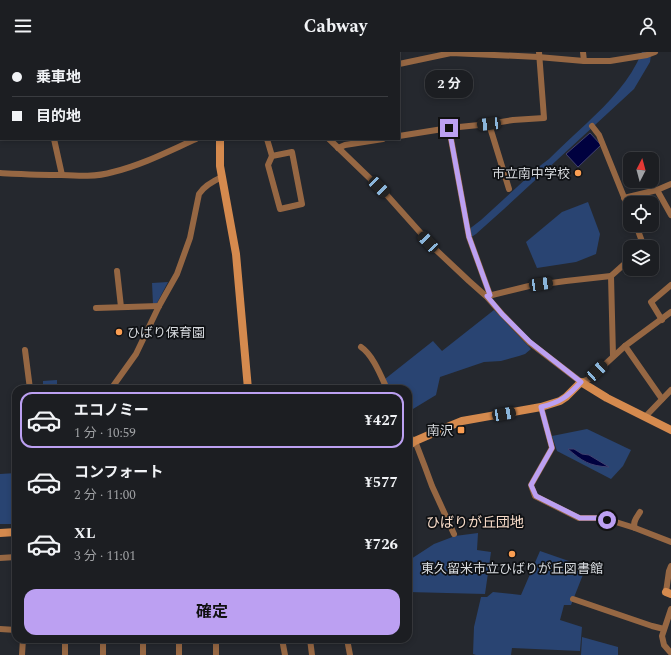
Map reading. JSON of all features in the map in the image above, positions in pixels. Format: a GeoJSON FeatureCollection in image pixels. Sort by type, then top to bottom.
{"type":"FeatureCollection","features":[{"type":"Feature","properties":{"kind":"street"},"geometry":{"type":"LineString","coordinates":[[583,52],[584,61]]}},
{"type":"Feature","properties":{"kind":"street"},"geometry":{"type":"LineString","coordinates":[[400,64],[450,53],[538,54],[584,61],[610,61],[655,52]]}},
{"type":"Feature","properties":{"kind":"street"},"geometry":{"type":"LineString","coordinates":[[400,136],[513,120],[544,118],[538,54]]}},
{"type":"Feature","properties":{"kind":"street"},"geometry":{"type":"LineString","coordinates":[[489,124],[509,189]]}},
{"type":"Feature","properties":{"kind":"street"},"geometry":{"type":"LineString","coordinates":[[592,126],[599,135],[623,196]]}},
{"type":"Feature","properties":{"kind":"street"},"geometry":{"type":"LineString","coordinates":[[449,128],[469,237],[488,296]]}},
{"type":"Feature","properties":{"kind":"street"},"geometry":{"type":"LineString","coordinates":[[54,140],[62,175]]}},
{"type":"Feature","properties":{"kind":"street"},"geometry":{"type":"LineString","coordinates":[[0,173],[81,177],[113,172],[150,160],[194,140]]}},
{"type":"Feature","properties":{"kind":"street"},"geometry":{"type":"LineString","coordinates":[[220,140],[219,157],[236,254],[248,385]]}},
{"type":"Feature","properties":{"kind":"street"},"geometry":{"type":"LineString","coordinates":[[267,140],[272,156],[268,165],[280,209],[302,204],[292,152],[272,156]]}},
{"type":"Feature","properties":{"kind":"street"},"geometry":{"type":"LineString","coordinates":[[330,140],[385,193],[435,249],[468,281],[488,296],[502,314],[530,342],[596,392],[671,430]]}},
{"type":"Feature","properties":{"kind":"street"},"geometry":{"type":"LineString","coordinates":[[338,148],[345,145],[377,140]]}},
{"type":"Feature","properties":{"kind":"street"},"geometry":{"type":"LineString","coordinates":[[114,385],[136,354],[159,306],[181,266],[190,238],[199,194],[202,189],[222,177]]}},
{"type":"Feature","properties":{"kind":"street"},"geometry":{"type":"LineString","coordinates":[[632,196],[657,190],[671,184]]}},
{"type":"Feature","properties":{"kind":"street"},"geometry":{"type":"LineString","coordinates":[[657,190],[671,215]]}},
{"type":"Feature","properties":{"kind":"street"},"geometry":{"type":"LineString","coordinates":[[488,296],[529,286],[611,276],[623,265]]}},
{"type":"Feature","properties":{"kind":"street"},"geometry":{"type":"LineString","coordinates":[[117,271],[121,307]]}},
{"type":"Feature","properties":{"kind":"street"},"geometry":{"type":"LineString","coordinates":[[611,276],[613,356]]}},
{"type":"Feature","properties":{"kind":"street"},"geometry":{"type":"LineString","coordinates":[[662,320],[651,302],[671,285]]}},
{"type":"Feature","properties":{"kind":"street"},"geometry":{"type":"LineString","coordinates":[[96,308],[159,306]]}},
{"type":"Feature","properties":{"kind":"street"},"geometry":{"type":"LineString","coordinates":[[454,534],[425,467],[412,443],[462,422],[541,407],[560,401],[581,382],[588,379],[625,346],[671,312]]}},
{"type":"Feature","properties":{"kind":"street"},"geometry":{"type":"LineString","coordinates":[[625,346],[662,399]]}},
{"type":"Feature","properties":{"kind":"street"},"geometry":{"type":"LineString","coordinates":[[361,347],[366,350],[386,385]]}},
{"type":"Feature","properties":{"kind":"street"},"geometry":{"type":"LineString","coordinates":[[25,350],[29,385]]}},
{"type":"Feature","properties":{"kind":"street"},"geometry":{"type":"LineString","coordinates":[[645,417],[671,390]]}},
{"type":"Feature","properties":{"kind":"street"},"geometry":{"type":"LineString","coordinates":[[541,407],[552,448],[531,485],[536,496],[580,518],[603,518],[635,528],[671,542]]}},
{"type":"Feature","properties":{"kind":"street"},"geometry":{"type":"LineString","coordinates":[[635,528],[634,522],[640,512]]}},
{"type":"Feature","properties":{"kind":"street"},"geometry":{"type":"LineString","coordinates":[[0,533],[12,532]]}},
{"type":"Feature","properties":{"kind":"street"},"geometry":{"type":"LineString","coordinates":[[0,558],[12,557]]}},
{"type":"Feature","properties":{"kind":"street"},"geometry":{"type":"LineString","coordinates":[[668,593],[669,571],[671,566]]}},
{"type":"Feature","properties":{"kind":"street"},"geometry":{"type":"LineString","coordinates":[[573,599],[664,629]]}},
{"type":"Feature","properties":{"kind":"street"},"geometry":{"type":"LineString","coordinates":[[671,609],[662,636],[664,645],[671,653]]}},
{"type":"Feature","properties":{"kind":"street"},"geometry":{"type":"LineString","coordinates":[[0,629],[12,630]]}},
{"type":"Feature","properties":{"kind":"street"},"geometry":{"type":"LineString","coordinates":[[22,655],[23,643]]}},
{"type":"Feature","properties":{"kind":"street"},"geometry":{"type":"LineString","coordinates":[[65,643],[65,655]]}},
{"type":"Feature","properties":{"kind":"street"},"geometry":{"type":"LineString","coordinates":[[103,643],[103,655]]}},
{"type":"Feature","properties":{"kind":"street"},"geometry":{"type":"LineString","coordinates":[[143,643],[143,655]]}},
{"type":"Feature","properties":{"kind":"street"},"geometry":{"type":"LineString","coordinates":[[179,643],[179,655]]}},
{"type":"Feature","properties":{"kind":"street"},"geometry":{"type":"LineString","coordinates":[[216,643],[216,655]]}},
{"type":"Feature","properties":{"kind":"street"},"geometry":{"type":"LineString","coordinates":[[283,643],[285,655]]}},
{"type":"Feature","properties":{"kind":"street"},"geometry":{"type":"LineString","coordinates":[[310,643],[312,655]]}},
{"type":"Feature","properties":{"kind":"street"},"geometry":{"type":"LineString","coordinates":[[348,643],[350,655]]}},
{"type":"Feature","properties":{"kind":"shaded area"},"geometry":{"type":"Polygon","coordinates":[[[642,52],[659,52],[651,55],[650,62],[634,89],[504,209],[470,238],[468,230],[549,159],[611,99],[625,82],[642,52]]]}},
{"type":"Feature","properties":{"kind":"shaded area"},"geometry":{"type":"Polygon","coordinates":[[[590,133],[601,145],[578,167],[566,154],[590,133]]]}},
{"type":"Feature","properties":{"kind":"shaded area"},"geometry":{"type":"Polygon","coordinates":[[[588,202],[600,234],[596,254],[576,262],[537,268],[526,242],[562,212],[588,202]]]}},
{"type":"Feature","properties":{"kind":"shaded area"},"geometry":{"type":"Polygon","coordinates":[[[168,282],[157,303],[153,304],[152,283],[168,282]]]}},
{"type":"Feature","properties":{"kind":"shaded area"},"geometry":{"type":"Polygon","coordinates":[[[494,310],[531,349],[525,354],[519,356],[501,361],[484,362],[440,377],[436,395],[412,410],[412,385],[388,385],[385,379],[433,341],[442,351],[494,310]]]}},
{"type":"Feature","properties":{"kind":"shaded area"},"geometry":{"type":"Polygon","coordinates":[[[57,380],[57,385],[43,385],[43,381],[57,380]]]}},
{"type":"Feature","properties":{"kind":"shaded area"},"geometry":{"type":"Polygon","coordinates":[[[587,429],[631,450],[623,466],[611,479],[557,451],[552,436],[587,429]]]}},
{"type":"Feature","properties":{"kind":"shaded area"},"geometry":{"type":"Polygon","coordinates":[[[568,449],[574,449],[582,454],[589,455],[609,467],[586,462],[568,449]]]}},
{"type":"Feature","properties":{"kind":"shaded area"},"geometry":{"type":"Polygon","coordinates":[[[12,473],[12,524],[0,524],[0,474],[12,473]]]}},
{"type":"Feature","properties":{"kind":"shaded area"},"geometry":{"type":"Polygon","coordinates":[[[478,533],[477,550],[491,552],[485,594],[412,592],[412,558],[434,544],[455,536],[478,533]]]}},
{"type":"Feature","properties":{"kind":"shaded area"},"geometry":{"type":"Polygon","coordinates":[[[540,551],[586,567],[571,605],[564,605],[560,620],[582,627],[580,651],[512,648],[511,655],[473,654],[474,627],[481,597],[487,597],[493,592],[521,595],[540,551]]]}},
{"type":"Feature","properties":{"kind":"shaded area"},"geometry":{"type":"Polygon","coordinates":[[[582,637],[618,647],[618,655],[581,655],[582,637]]]}},
{"type":"Feature","properties":{"kind":"place","name":"市立南中学校"},"geometry":{"type":"Point","coordinates":[578,173]}},
{"type":"Feature","properties":{"kind":"place","name":"ひばり保育園"},"geometry":{"type":"Point","coordinates":[119,332]}},
{"type":"Feature","properties":{"kind":"place","name":"南沢"},"geometry":{"type":"Point","coordinates":[461,430]}},
{"type":"Feature","properties":{"kind":"place","name":"東久留米市立ひばりが丘図書館"},"geometry":{"type":"Point","coordinates":[512,554]}},
{"type":"Feature","properties":{"kind":"district","name":"ひばりが丘団地"},"geometry":{"type":"Point","coordinates":[475,522]}},
{"type":"Feature","properties":{"kind":"route"},"geometry":{"type":"LineString","coordinates":[[449,128],[469,237],[490,295],[487,296],[502,314],[535,347],[581,382],[571,393],[560,401],[541,407],[552,448],[531,485],[536,496],[580,518],[603,518],[607,520]]}}]}
